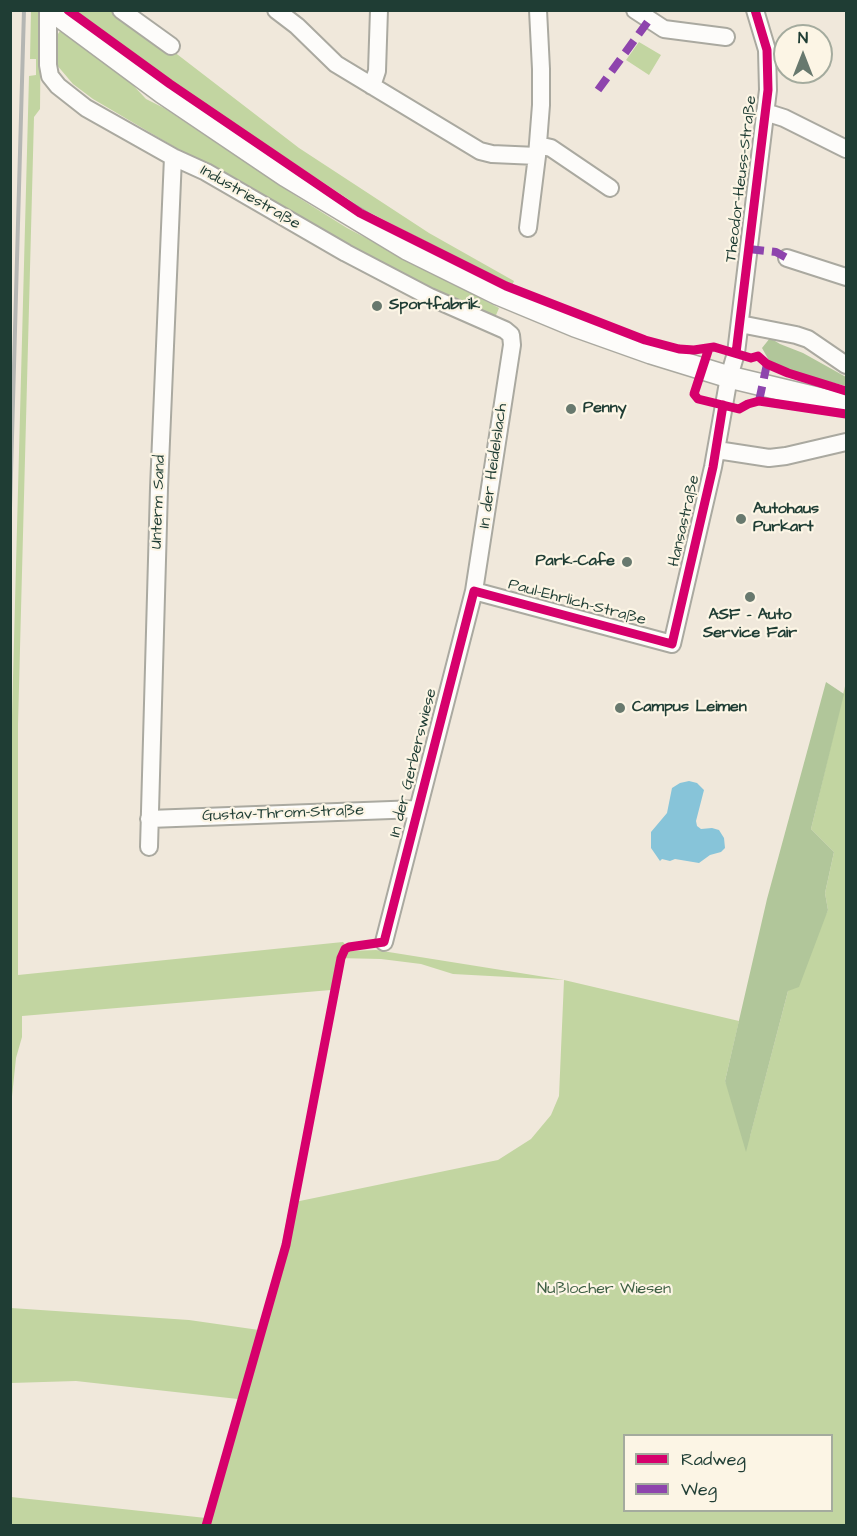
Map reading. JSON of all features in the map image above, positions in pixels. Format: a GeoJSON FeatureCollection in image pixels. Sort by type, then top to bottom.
{"type":"FeatureCollection","features":[{"type":"Feature","properties":{"kind":"main road"},"geometry":{"type":"LineString","coordinates":[[50,10],[231,140],[346,214],[408,249],[498,294],[651,354],[729,377],[846,405]]}},
{"type":"Feature","properties":{"kind":"street","name":"Industriestraße"},"geometry":{"type":"LineString","coordinates":[[50,10],[48,65],[53,80],[86,108],[173,157],[193,165],[346,253],[430,297],[505,330],[511,335],[512,342]]}},
{"type":"Feature","properties":{"kind":"street"},"geometry":{"type":"LineString","coordinates":[[121,10],[171,46]]}},
{"type":"Feature","properties":{"kind":"street"},"geometry":{"type":"LineString","coordinates":[[276,10],[297,26],[336,64],[480,151],[492,154],[551,148],[610,188]]}},
{"type":"Feature","properties":{"kind":"street"},"geometry":{"type":"LineString","coordinates":[[372,86],[377,71],[379,10]]}},
{"type":"Feature","properties":{"kind":"street"},"geometry":{"type":"LineString","coordinates":[[528,228],[538,150],[541,69],[538,10]]}},
{"type":"Feature","properties":{"kind":"street"},"geometry":{"type":"LineString","coordinates":[[635,10],[664,29],[726,37]]}},
{"type":"Feature","properties":{"kind":"street","name":"Theodor-Heuss-Straße"},"geometry":{"type":"LineString","coordinates":[[729,377],[736,353],[740,324],[769,79],[763,32],[755,10]]}},
{"type":"Feature","properties":{"kind":"street"},"geometry":{"type":"LineString","coordinates":[[765,112],[784,118],[846,149]]}},
{"type":"Feature","properties":{"kind":"street","name":"Unterm Sand"},"geometry":{"type":"LineString","coordinates":[[148,848],[173,157]]}},
{"type":"Feature","properties":{"kind":"street"},"geometry":{"type":"LineString","coordinates":[[787,258],[846,277]]}},
{"type":"Feature","properties":{"kind":"street"},"geometry":{"type":"LineString","coordinates":[[740,324],[808,339],[846,365]]}},
{"type":"Feature","properties":{"kind":"street","name":"In der Heidelslach"},"geometry":{"type":"LineString","coordinates":[[474,591],[512,342]]}},
{"type":"Feature","properties":{"kind":"street","name":"Hansastraße"},"geometry":{"type":"LineString","coordinates":[[672,644],[717,450],[729,377]]}},
{"type":"Feature","properties":{"kind":"street"},"geometry":{"type":"LineString","coordinates":[[717,450],[769,458],[846,442]]}},
{"type":"Feature","properties":{"kind":"street","name":"Paul-Ehrlich-Straße"},"geometry":{"type":"LineString","coordinates":[[474,591],[672,644]]}},
{"type":"Feature","properties":{"kind":"street","name":"In der Gerberswiese"},"geometry":{"type":"LineString","coordinates":[[384,942],[474,591]]}},
{"type":"Feature","properties":{"kind":"street","name":"Gustav-Throm-Straße"},"geometry":{"type":"LineString","coordinates":[[149,819],[418,808]]}},
{"type":"Feature","properties":{"kind":"green space"},"geometry":{"type":"Polygon","coordinates":[[[41,10],[40,109],[34,117],[18,724],[18,975],[343,942],[351,951],[376,950],[564,980],[453,974],[421,964],[381,959],[337,958],[331,990],[22,1016],[22,1037],[16,1058],[11,1106],[11,753],[29,76],[36,75],[36,59],[30,59],[31,11],[41,10]]]}},
{"type":"Feature","properties":{"kind":"green space"},"geometry":{"type":"Polygon","coordinates":[[[72,11],[115,11],[169,48],[299,148],[429,233],[514,281],[512,286],[363,209],[172,82],[72,11]]]}},
{"type":"Feature","properties":{"kind":"green space"},"geometry":{"type":"Polygon","coordinates":[[[60,31],[131,83],[146,99],[164,108],[296,196],[347,228],[499,308],[494,320],[314,229],[93,99],[73,84],[56,64],[54,40],[60,31]]]}},
{"type":"Feature","properties":{"kind":"green space"},"geometry":{"type":"Polygon","coordinates":[[[639,42],[661,55],[649,75],[626,60],[639,42]]]}},
{"type":"Feature","properties":{"kind":"green space"},"geometry":{"type":"Polygon","coordinates":[[[770,338],[846,377],[846,386],[791,372],[771,364],[762,348],[770,338]]]}},
{"type":"Feature","properties":{"kind":"green space"},"geometry":{"type":"Polygon","coordinates":[[[826,682],[844,694],[811,829],[834,852],[825,893],[828,910],[799,987],[788,991],[746,1152],[725,1081],[767,899],[826,682]]]}},
{"type":"Feature","properties":{"kind":"green space","name":"Nußlocher Wiesen"},"geometry":{"type":"Polygon","coordinates":[[[846,682],[846,1525],[11,1526],[11,1497],[206,1518],[238,1399],[76,1381],[11,1383],[11,1308],[189,1320],[259,1330],[282,1244],[290,1203],[498,1160],[531,1139],[551,1115],[559,1096],[564,980],[739,1021],[725,1081],[750,1136],[788,991],[828,910],[825,893],[834,852],[811,829],[846,682]]]}},
{"type":"Feature","properties":{"kind":"water"},"geometry":{"type":"Polygon","coordinates":[[[689,781],[697,783],[704,790],[696,821],[697,826],[701,829],[719,830],[724,838],[725,848],[699,863],[675,859],[660,861],[651,848],[651,832],[667,813],[672,788],[689,781]]]}},
{"type":"Feature","properties":{"kind":"railway"},"geometry":{"type":"LineString","coordinates":[[10,508],[24,10]]}},
{"type":"Feature","properties":{"kind":"marked path"},"geometry":{"type":"LineString","coordinates":[[598,90],[649,20]]}},
{"type":"Feature","properties":{"kind":"marked path"},"geometry":{"type":"LineString","coordinates":[[749,249],[776,252],[787,258]]}},
{"type":"Feature","properties":{"kind":"marked path"},"geometry":{"type":"LineString","coordinates":[[759,401],[767,364]]}},
{"type":"Feature","properties":{"kind":"cycle path"},"geometry":{"type":"LineString","coordinates":[[68,10],[170,84],[360,213],[506,286],[645,340],[679,349],[694,350],[714,347],[751,358],[758,356],[767,364],[788,373],[846,391]]}},
{"type":"Feature","properties":{"kind":"cycle path"},"geometry":{"type":"LineString","coordinates":[[736,353],[768,90],[767,50],[755,10]]}},
{"type":"Feature","properties":{"kind":"cycle path"},"geometry":{"type":"LineString","coordinates":[[709,348],[694,394],[698,399],[739,409],[759,401],[846,414]]}},
{"type":"Feature","properties":{"kind":"cycle path"},"geometry":{"type":"LineString","coordinates":[[206,1526],[286,1245],[341,958],[345,949],[349,947],[384,942],[474,591],[672,644],[713,467],[723,405]]}},
{"type":"Feature","properties":{"kind":"place","name":"Sportfabrik"},"geometry":{"type":"Point","coordinates":[377,306]}},
{"type":"Feature","properties":{"kind":"place","name":"Penny"},"geometry":{"type":"Point","coordinates":[571,409]}},
{"type":"Feature","properties":{"kind":"place","name":"Autohaus Purkart"},"geometry":{"type":"Point","coordinates":[741,519]}},
{"type":"Feature","properties":{"kind":"place","name":"Park-Cafe"},"geometry":{"type":"Point","coordinates":[627,562]}},
{"type":"Feature","properties":{"kind":"place","name":"ASF - Auto Service Fair"},"geometry":{"type":"Point","coordinates":[750,597]}},
{"type":"Feature","properties":{"kind":"place","name":"Campus Leimen"},"geometry":{"type":"Point","coordinates":[620,708]}}]}
